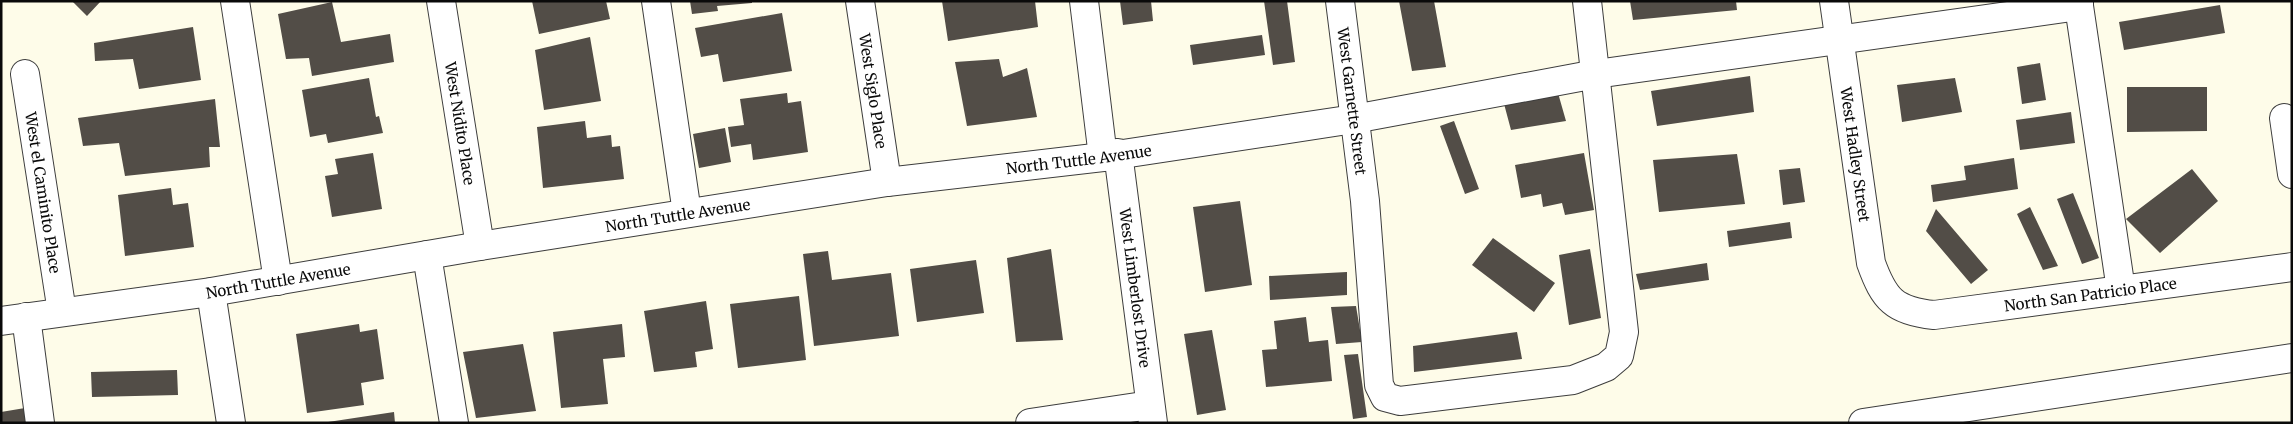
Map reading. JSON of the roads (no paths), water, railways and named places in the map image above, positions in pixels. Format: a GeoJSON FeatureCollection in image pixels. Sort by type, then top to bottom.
{"type":"FeatureCollection","features":[{"type":"Feature","properties":{"kind":"street"},"geometry":{"type":"LineString","coordinates":[[235,1],[278,281]]}},
{"type":"Feature","properties":{"kind":"street","name":"West Nidito Place"},"geometry":{"type":"LineString","coordinates":[[441,1],[480,246]]}},
{"type":"Feature","properties":{"kind":"street"},"geometry":{"type":"LineString","coordinates":[[656,1],[687,213]]}},
{"type":"Feature","properties":{"kind":"street","name":"West Siglo Place"},"geometry":{"type":"LineString","coordinates":[[860,1],[887,182]]}},
{"type":"Feature","properties":{"kind":"street","name":"West Limberlost Drive"},"geometry":{"type":"LineString","coordinates":[[1084,1],[1151,414]]}},
{"type":"Feature","properties":{"kind":"street","name":"West Garnette Street"},"geometry":{"type":"LineString","coordinates":[[1340,1],[1365,201],[1379,384],[1385,397],[1400,401],[1573,380],[1606,367],[1619,356],[1624,332],[1596,74]]}},
{"type":"Feature","properties":{"kind":"street"},"geometry":{"type":"LineString","coordinates":[[1587,1],[1596,74]]}},
{"type":"Feature","properties":{"kind":"street","name":"West Hadley Street"},"geometry":{"type":"LineString","coordinates":[[1834,1],[1871,263],[1879,286],[1892,302]]}},
{"type":"Feature","properties":{"kind":"street"},"geometry":{"type":"LineString","coordinates":[[2079,4],[2121,290]]}},
{"type":"Feature","properties":{"kind":"street","name":"North Tuttle Avenue"},"geometry":{"type":"LineString","coordinates":[[14,319],[210,292],[480,246],[887,182],[1110,155],[1354,119],[1596,74],[2079,4]]}},
{"type":"Feature","properties":{"kind":"street","name":"West el Caminito Place"},"geometry":{"type":"LineString","coordinates":[[25,74],[62,312]]}},
{"type":"Feature","properties":{"kind":"street"},"geometry":{"type":"LineString","coordinates":[[2284,118],[2292,174]]}},
{"type":"Feature","properties":{"kind":"street"},"geometry":{"type":"LineString","coordinates":[[427,255],[454,423]]}},
{"type":"Feature","properties":{"kind":"street","name":"North San Patricio Place"},"geometry":{"type":"LineString","coordinates":[[1892,302],[1915,313],[1934,314],[2292,267]]}},
{"type":"Feature","properties":{"kind":"street"},"geometry":{"type":"LineString","coordinates":[[210,292],[231,423]]}},
{"type":"Feature","properties":{"kind":"street"},"geometry":{"type":"LineString","coordinates":[[14,319],[40,423]]}},
{"type":"Feature","properties":{"kind":"street"},"geometry":{"type":"LineString","coordinates":[[1862,423],[2292,358]]}},
{"type":"Feature","properties":{"kind":"street"},"geometry":{"type":"LineString","coordinates":[[1030,423],[1151,414]]}}]}
